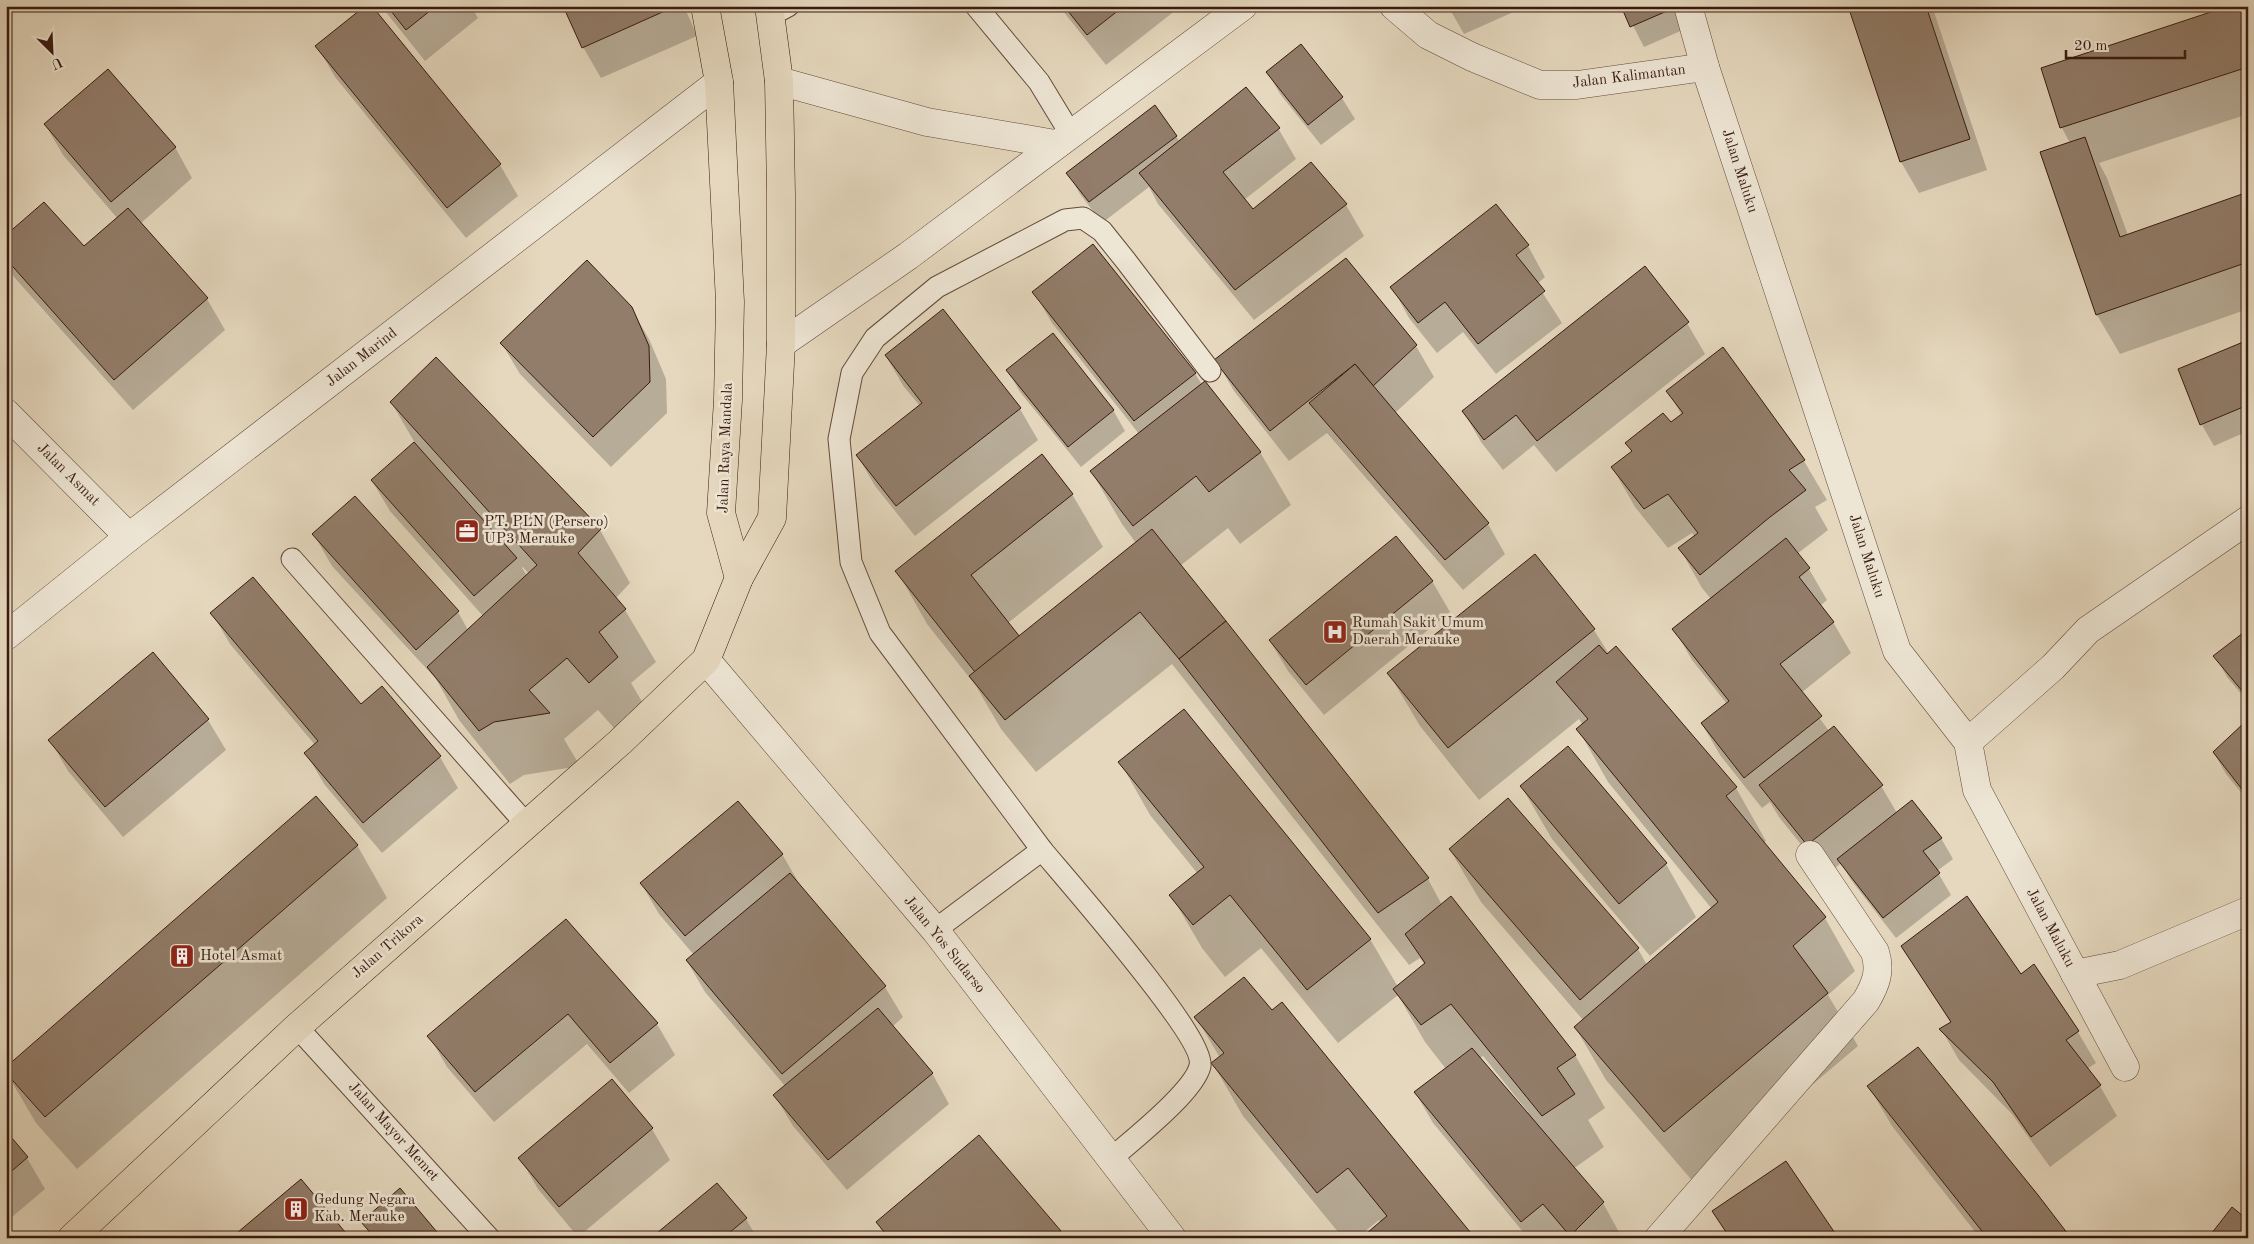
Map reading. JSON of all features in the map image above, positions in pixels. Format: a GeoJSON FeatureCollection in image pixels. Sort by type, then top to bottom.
{"type":"FeatureCollection","features":[{"type":"Feature","properties":{"kind":"highway","name":"Jalan Raya Mandala"},"geometry":{"type":"LineString","coordinates":[[705,6],[719,82],[730,302],[728,400],[721,513],[739,578]]}},
{"type":"Feature","properties":{"kind":"highway"},"geometry":{"type":"LineString","coordinates":[[706,660],[739,578],[772,518],[781,344],[779,81],[776,9]]}},
{"type":"Feature","properties":{"kind":"highway","name":"Jalan Trikora"},"geometry":{"type":"LineString","coordinates":[[72,1238],[297,1027],[620,742],[706,660]]}},
{"type":"Feature","properties":{"kind":"street"},"geometry":{"type":"LineString","coordinates":[[781,344],[908,256],[1063,138],[1243,6]]}},
{"type":"Feature","properties":{"kind":"street","name":"Jalan Kalimantan"},"geometry":{"type":"LineString","coordinates":[[1394,6],[1428,35],[1472,57],[1540,85],[1577,85],[1705,67]]}},
{"type":"Feature","properties":{"kind":"street","name":"Jalan Maluku"},"geometry":{"type":"LineString","coordinates":[[1688,6],[1705,67],[1897,651],[1968,742],[1977,790],[2125,1067]]}},
{"type":"Feature","properties":{"kind":"street"},"geometry":{"type":"LineString","coordinates":[[779,81],[927,122],[1063,138]]}},
{"type":"Feature","properties":{"kind":"street","name":"Jalan Marind"},"geometry":{"type":"LineString","coordinates":[[6,636],[129,537],[719,82]]}},
{"type":"Feature","properties":{"kind":"street","name":"Jalan Asmat"},"geometry":{"type":"LineString","coordinates":[[6,413],[129,537]]}},
{"type":"Feature","properties":{"kind":"street"},"geometry":{"type":"LineString","coordinates":[[1968,742],[2052,667],[2088,630],[2248,520]]}},
{"type":"Feature","properties":{"kind":"street","name":"Jalan Yos Sudarso"},"geometry":{"type":"LineString","coordinates":[[706,660],[935,930],[1172,1238]]}},
{"type":"Feature","properties":{"kind":"street"},"geometry":{"type":"LineString","coordinates":[[1660,1238],[1866,1001],[1876,984],[1879,965],[1875,952],[1810,855]]}},
{"type":"Feature","properties":{"kind":"street"},"geometry":{"type":"LineString","coordinates":[[2075,974],[2120,965],[2248,910]]}},
{"type":"Feature","properties":{"kind":"lane"},"geometry":{"type":"LineString","coordinates":[[976,6],[1039,82],[1063,138]]}},
{"type":"Feature","properties":{"kind":"lane"},"geometry":{"type":"LineString","coordinates":[[1111,1159],[1191,1085],[1200,1065],[1196,1049],[1153,985],[1042,850],[880,633],[851,562],[839,439],[852,373],[876,338],[937,287],[1065,220],[1083,218],[1102,231],[1210,370]]}},
{"type":"Feature","properties":{"kind":"lane"},"geometry":{"type":"LineString","coordinates":[[292,559],[526,825]]}},
{"type":"Feature","properties":{"kind":"lane"},"geometry":{"type":"LineString","coordinates":[[935,930],[1042,850]]}},
{"type":"Feature","properties":{"kind":"lane","name":"Jalan Mayor Memet"},"geometry":{"type":"LineString","coordinates":[[297,1027],[489,1238]]}},
{"type":"Feature","properties":{"kind":"building"},"geometry":{"type":"Polygon","coordinates":[[[365,6],[372,6],[501,164],[447,208],[315,46],[365,6]]]}},
{"type":"Feature","properties":{"kind":"building"},"geometry":{"type":"Polygon","coordinates":[[[387,6],[436,6],[406,30],[387,6]]]}},
{"type":"Feature","properties":{"kind":"building"},"geometry":{"type":"Polygon","coordinates":[[[563,6],[676,6],[582,48],[563,6]]]}},
{"type":"Feature","properties":{"kind":"building"},"geometry":{"type":"Polygon","coordinates":[[[1064,6],[1124,6],[1087,35],[1064,6]]]}},
{"type":"Feature","properties":{"kind":"building"},"geometry":{"type":"Polygon","coordinates":[[[1621,6],[1673,6],[1674,8],[1630,27],[1621,6]]]}},
{"type":"Feature","properties":{"kind":"building"},"geometry":{"type":"Polygon","coordinates":[[[1848,6],[1926,6],[1970,139],[1900,162],[1848,6]]]}},
{"type":"Feature","properties":{"kind":"building"},"geometry":{"type":"Polygon","coordinates":[[[2229,6],[2248,6],[2248,67],[2060,128],[2041,68],[2229,6]]]}},
{"type":"Feature","properties":{"kind":"building"},"geometry":{"type":"Polygon","coordinates":[[[1301,44],[1343,97],[1308,125],[1266,72],[1301,44]]]}},
{"type":"Feature","properties":{"kind":"building"},"geometry":{"type":"Polygon","coordinates":[[[108,69],[176,147],[111,202],[44,124],[108,69]]]}},
{"type":"Feature","properties":{"kind":"building"},"geometry":{"type":"Polygon","coordinates":[[[1246,87],[1280,128],[1223,172],[1253,209],[1311,162],[1347,204],[1235,290],[1139,173],[1246,87]]]}},
{"type":"Feature","properties":{"kind":"building"},"geometry":{"type":"Polygon","coordinates":[[[1155,105],[1177,136],[1089,202],[1066,173],[1155,105]]]}},
{"type":"Feature","properties":{"kind":"building"},"geometry":{"type":"Polygon","coordinates":[[[2085,137],[2120,237],[2248,192],[2248,262],[2096,315],[2040,152],[2085,137]]]}},
{"type":"Feature","properties":{"kind":"building"},"geometry":{"type":"Polygon","coordinates":[[[44,202],[84,246],[128,208],[208,298],[114,380],[6,259],[6,235],[44,202]]]}},
{"type":"Feature","properties":{"kind":"building"},"geometry":{"type":"Polygon","coordinates":[[[1496,204],[1529,245],[1516,255],[1545,291],[1478,344],[1445,302],[1418,323],[1390,287],[1496,204]]]}},
{"type":"Feature","properties":{"kind":"building"},"geometry":{"type":"Polygon","coordinates":[[[1093,244],[1196,373],[1134,421],[1032,292],[1093,244]]]}},
{"type":"Feature","properties":{"kind":"building"},"geometry":{"type":"Polygon","coordinates":[[[1346,258],[1417,345],[1373,386],[1355,364],[1270,431],[1214,360],[1346,258]]]}},
{"type":"Feature","properties":{"kind":"building"},"geometry":{"type":"Polygon","coordinates":[[[587,260],[632,307],[649,346],[650,382],[593,437],[500,343],[587,260]]]}},
{"type":"Feature","properties":{"kind":"building"},"geometry":{"type":"Polygon","coordinates":[[[1645,266],[1689,322],[1537,441],[1516,415],[1484,440],[1462,411],[1645,266]]]}},
{"type":"Feature","properties":{"kind":"building"},"geometry":{"type":"Polygon","coordinates":[[[943,309],[1021,408],[896,506],[856,455],[922,403],[885,355],[943,309]]]}},
{"type":"Feature","properties":{"kind":"building"},"geometry":{"type":"Polygon","coordinates":[[[1053,333],[1114,410],[1068,447],[1006,370],[1053,333]]]}},
{"type":"Feature","properties":{"kind":"building"},"geometry":{"type":"Polygon","coordinates":[[[2248,340],[2248,405],[2200,425],[2178,369],[2248,340]]]}},
{"type":"Feature","properties":{"kind":"building"},"geometry":{"type":"Polygon","coordinates":[[[1723,347],[1805,460],[1789,470],[1806,490],[1700,575],[1678,548],[1698,533],[1668,494],[1644,509],[1611,467],[1632,451],[1625,443],[1663,413],[1671,422],[1683,413],[1666,391],[1723,347]]]}},
{"type":"Feature","properties":{"kind":"building"},"geometry":{"type":"Polygon","coordinates":[[[436,357],[601,529],[578,553],[626,609],[599,632],[618,657],[589,683],[567,658],[529,690],[550,713],[494,722],[479,731],[427,667],[537,565],[390,402],[436,357]]]}},
{"type":"Feature","properties":{"kind":"building"},"geometry":{"type":"Polygon","coordinates":[[[1355,364],[1489,523],[1445,560],[1309,403],[1355,364]]]}},
{"type":"Feature","properties":{"kind":"building"},"geometry":{"type":"Polygon","coordinates":[[[1205,381],[1261,452],[1209,492],[1196,476],[1133,526],[1090,471],[1205,381]]]}},
{"type":"Feature","properties":{"kind":"building"},"geometry":{"type":"Polygon","coordinates":[[[414,442],[517,558],[474,596],[371,480],[414,442]]]}},
{"type":"Feature","properties":{"kind":"building"},"geometry":{"type":"Polygon","coordinates":[[[1042,454],[1073,494],[971,575],[1020,637],[975,672],[895,571],[1042,454]]]}},
{"type":"Feature","properties":{"kind":"building"},"geometry":{"type":"Polygon","coordinates":[[[355,496],[459,611],[416,650],[312,534],[355,496]]]}},
{"type":"Feature","properties":{"kind":"building"},"geometry":{"type":"Polygon","coordinates":[[[1152,529],[1226,621],[1179,659],[1140,612],[1005,720],[969,676],[1152,529]]]}},
{"type":"Feature","properties":{"kind":"building"},"geometry":{"type":"Polygon","coordinates":[[[1396,536],[1433,581],[1306,685],[1269,640],[1396,536]]]}},
{"type":"Feature","properties":{"kind":"building"},"geometry":{"type":"Polygon","coordinates":[[[1786,538],[1810,568],[1799,577],[1834,622],[1780,664],[1822,716],[1744,778],[1701,723],[1729,701],[1672,629],[1786,538]]]}},
{"type":"Feature","properties":{"kind":"building"},"geometry":{"type":"Polygon","coordinates":[[[1535,554],[1595,629],[1448,748],[1387,673],[1535,554]]]}},
{"type":"Feature","properties":{"kind":"building"},"geometry":{"type":"Polygon","coordinates":[[[253,577],[361,704],[382,686],[441,756],[363,823],[304,753],[318,741],[210,613],[253,577]]]}},
{"type":"Feature","properties":{"kind":"building"},"geometry":{"type":"Polygon","coordinates":[[[1226,621],[1429,878],[1378,913],[1179,659],[1226,621]]]}},
{"type":"Feature","properties":{"kind":"building"},"geometry":{"type":"Polygon","coordinates":[[[2243,633],[2248,637],[2248,698],[2213,656],[2243,633]]]}},
{"type":"Feature","properties":{"kind":"building"},"geometry":{"type":"Polygon","coordinates":[[[1599,645],[1607,654],[1616,646],[1737,787],[1726,796],[1826,917],[1793,946],[1828,993],[1664,1132],[1574,1027],[1718,902],[1576,729],[1588,719],[1556,682],[1599,645]]]}},
{"type":"Feature","properties":{"kind":"building"},"geometry":{"type":"Polygon","coordinates":[[[153,652],[209,719],[105,807],[48,740],[153,652]]]}},
{"type":"Feature","properties":{"kind":"building"},"geometry":{"type":"Polygon","coordinates":[[[1184,709],[1371,939],[1307,990],[1230,895],[1193,925],[1169,895],[1204,867],[1118,762],[1184,709]]]}},
{"type":"Feature","properties":{"kind":"building"},"geometry":{"type":"Polygon","coordinates":[[[2244,723],[2248,727],[2248,797],[2213,752],[2244,723]]]}},
{"type":"Feature","properties":{"kind":"building"},"geometry":{"type":"Polygon","coordinates":[[[1834,726],[1883,785],[1807,845],[1759,785],[1834,726]]]}},
{"type":"Feature","properties":{"kind":"building"},"geometry":{"type":"Polygon","coordinates":[[[1568,746],[1667,863],[1619,904],[1520,786],[1568,746]]]}},
{"type":"Feature","properties":{"kind":"building","name":"Hotel Asmat"},"geometry":{"type":"Polygon","coordinates":[[[316,796],[358,845],[45,1117],[6,1073],[6,1067],[316,796]]]}},
{"type":"Feature","properties":{"kind":"building"},"geometry":{"type":"Polygon","coordinates":[[[1508,798],[1639,948],[1580,1000],[1449,849],[1508,798]]]}},
{"type":"Feature","properties":{"kind":"building"},"geometry":{"type":"Polygon","coordinates":[[[1912,800],[1942,838],[1923,851],[1940,873],[1883,918],[1837,859],[1912,800]]]}},
{"type":"Feature","properties":{"kind":"building"},"geometry":{"type":"Polygon","coordinates":[[[738,801],[783,854],[685,936],[640,883],[738,801]]]}},
{"type":"Feature","properties":{"kind":"building"},"geometry":{"type":"Polygon","coordinates":[[[790,873],[886,986],[782,1074],[686,960],[790,873]]]}},
{"type":"Feature","properties":{"kind":"building"},"geometry":{"type":"Polygon","coordinates":[[[1451,896],[1576,1055],[1557,1068],[1575,1094],[1542,1116],[1451,1004],[1421,1025],[1393,989],[1425,963],[1405,934],[1451,896]]]}},
{"type":"Feature","properties":{"kind":"building"},"geometry":{"type":"Polygon","coordinates":[[[1967,896],[2021,974],[2034,964],[2079,1031],[2066,1040],[2101,1085],[2031,1137],[1993,1082],[1939,1029],[1951,1022],[1901,946],[1967,896]]]}},
{"type":"Feature","properties":{"kind":"building"},"geometry":{"type":"Polygon","coordinates":[[[566,919],[658,1023],[610,1063],[568,1014],[475,1092],[427,1036],[566,919]]]}},
{"type":"Feature","properties":{"kind":"building"},"geometry":{"type":"Polygon","coordinates":[[[1244,977],[1272,1010],[1282,1002],[1475,1238],[1361,1238],[1387,1216],[1348,1168],[1317,1193],[1211,1063],[1224,1053],[1194,1017],[1244,977]]]}},
{"type":"Feature","properties":{"kind":"building"},"geometry":{"type":"Polygon","coordinates":[[[878,1008],[933,1073],[828,1160],[773,1095],[878,1008]]]}},
{"type":"Feature","properties":{"kind":"building"},"geometry":{"type":"Polygon","coordinates":[[[1918,1047],[2071,1238],[1982,1238],[1985,1235],[1867,1086],[1918,1047]]]}},
{"type":"Feature","properties":{"kind":"building"},"geometry":{"type":"Polygon","coordinates":[[[1472,1048],[1604,1202],[1570,1236],[1543,1204],[1521,1222],[1414,1092],[1472,1048]]]}},
{"type":"Feature","properties":{"kind":"building"},"geometry":{"type":"Polygon","coordinates":[[[612,1079],[653,1128],[559,1207],[518,1158],[612,1079]]]}},
{"type":"Feature","properties":{"kind":"building"},"geometry":{"type":"Polygon","coordinates":[[[6,1131],[28,1157],[6,1176],[6,1131]]]}},
{"type":"Feature","properties":{"kind":"building"},"geometry":{"type":"Polygon","coordinates":[[[979,1135],[1061,1231],[1053,1238],[889,1238],[876,1222],[979,1135]]]}},
{"type":"Feature","properties":{"kind":"building"},"geometry":{"type":"Polygon","coordinates":[[[1786,1161],[1837,1236],[1730,1238],[1712,1211],[1786,1161]]]}},
{"type":"Feature","properties":{"kind":"building","name":"Gedung Negara Kab. Merauke"},"geometry":{"type":"Polygon","coordinates":[[[301,1179],[350,1238],[231,1238],[301,1179]]]}},
{"type":"Feature","properties":{"kind":"building"},"geometry":{"type":"Polygon","coordinates":[[[717,1183],[747,1218],[723,1238],[651,1238],[717,1183]]]}},
{"type":"Feature","properties":{"kind":"building"},"geometry":{"type":"Polygon","coordinates":[[[400,1188],[442,1238],[375,1238],[361,1222],[400,1188]]]}},
{"type":"Feature","properties":{"kind":"building"},"geometry":{"type":"Polygon","coordinates":[[[2232,1207],[2248,1220],[2248,1238],[2208,1238],[2232,1207]]]}},
{"type":"Feature","properties":{"kind":"place","name":"PT. PLN (Persero) UP3 Merauke"},"geometry":{"type":"Point","coordinates":[467,531]}},
{"type":"Feature","properties":{"kind":"place","name":"Rumah Sakit Umum Daerah Merauke"},"geometry":{"type":"Point","coordinates":[1335,632]}},
{"type":"Feature","properties":{"kind":"place","name":"Hotel Asmat"},"geometry":{"type":"Point","coordinates":[182,956]}},
{"type":"Feature","properties":{"kind":"place","name":"Gedung Negara Kab. Merauke"},"geometry":{"type":"Point","coordinates":[296,1209]}}]}
